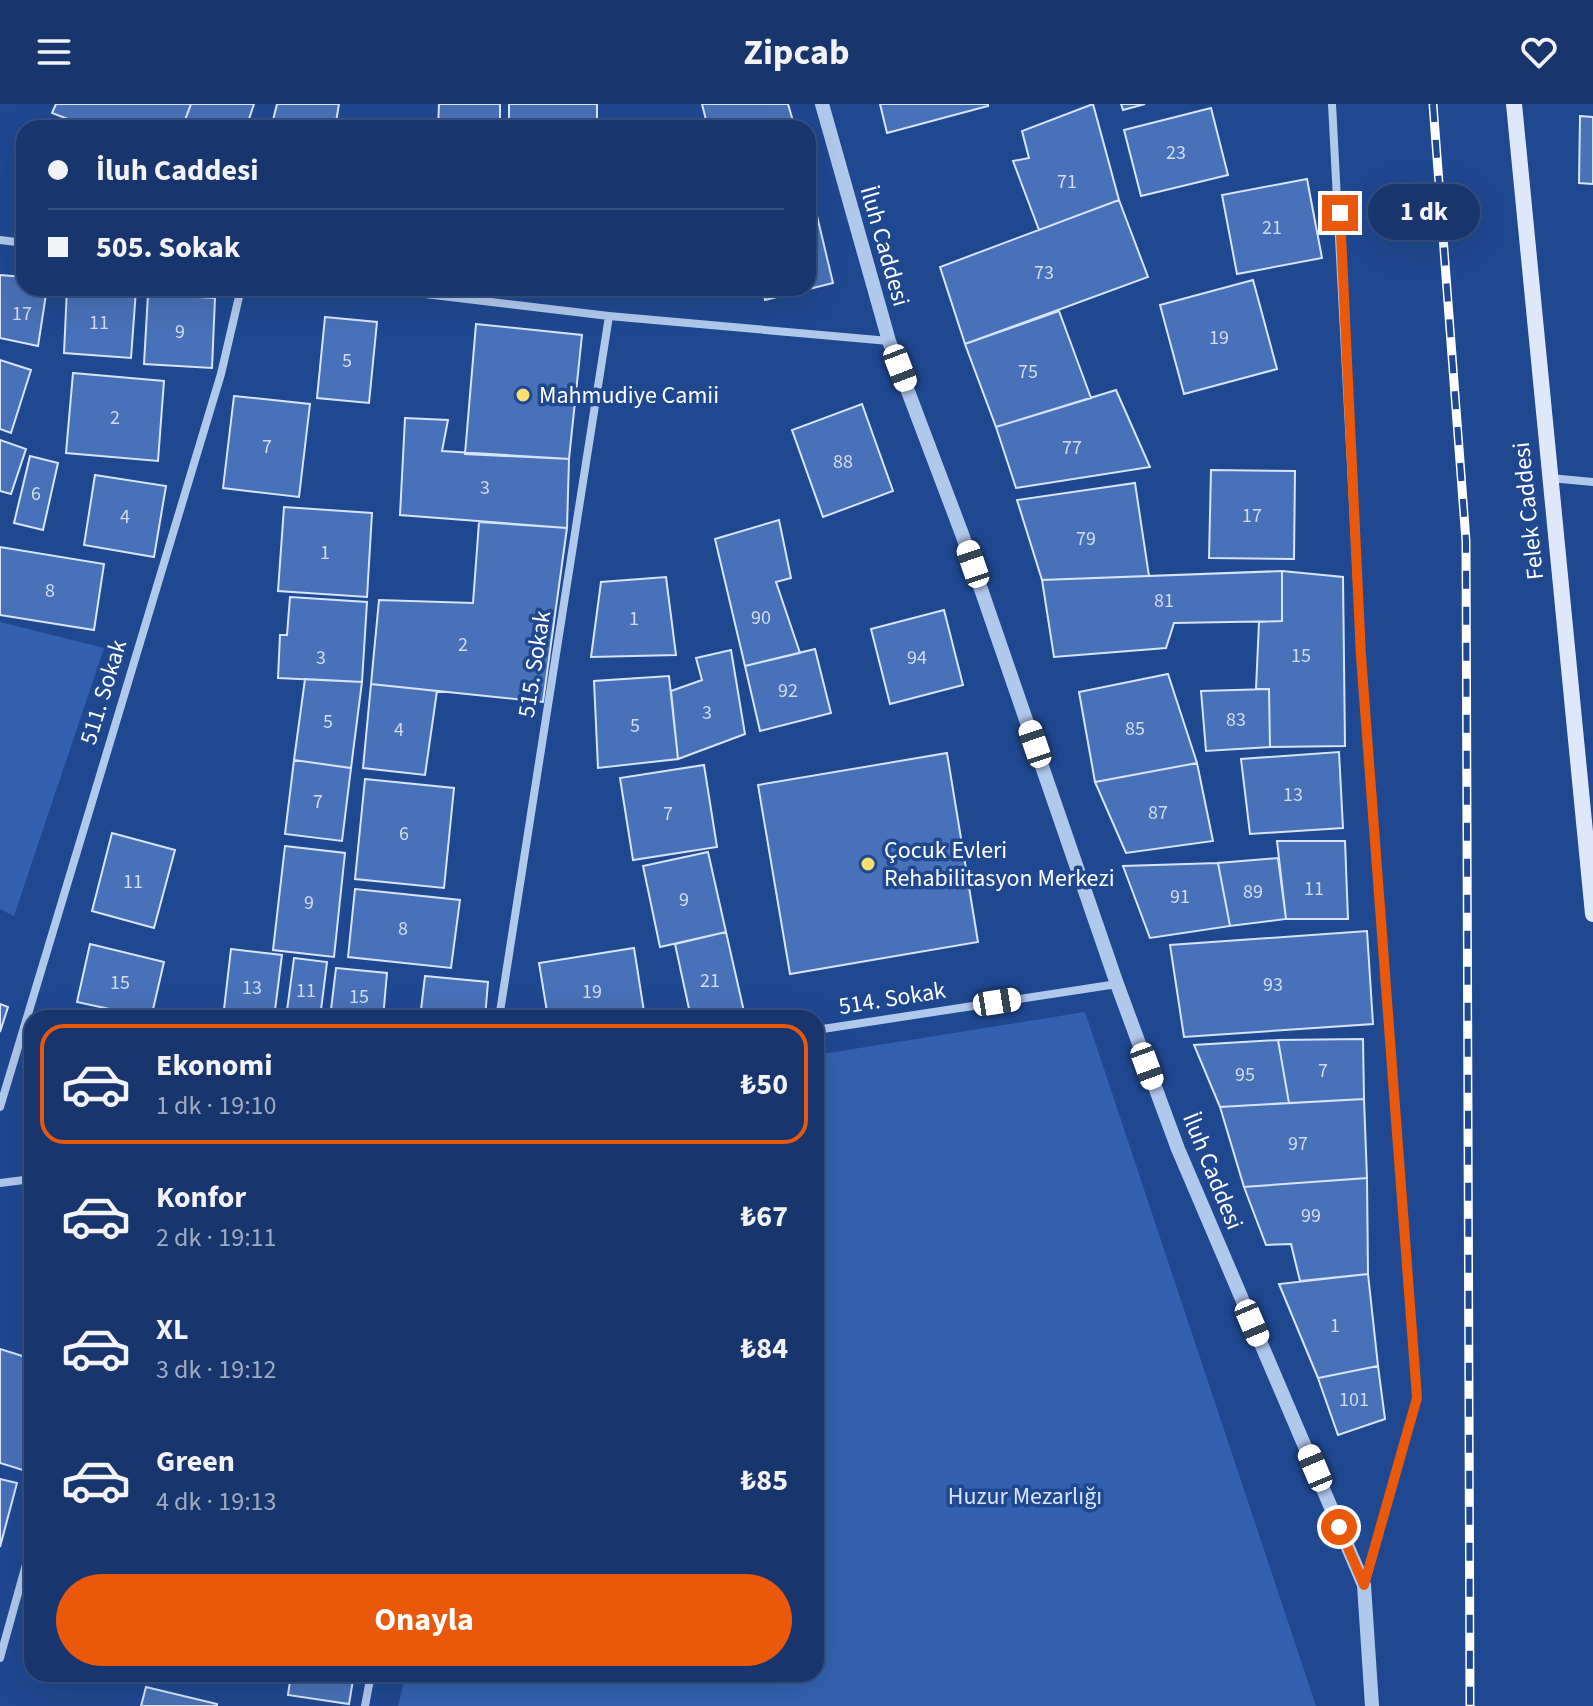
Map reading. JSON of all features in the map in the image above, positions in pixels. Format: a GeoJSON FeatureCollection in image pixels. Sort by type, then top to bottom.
{"type":"FeatureCollection","features":[{"type":"Feature","properties":{"kind":"main road","name":"Felek Caddesi"},"geometry":{"type":"LineString","coordinates":[[1514,104],[1593,914]]}},
{"type":"Feature","properties":{"kind":"street","name":"İluh Caddesi"},"geometry":{"type":"LineString","coordinates":[[822,104],[889,341],[962,534],[1117,984],[1178,1149],[1364,1585],[1372,1706]]}},
{"type":"Feature","properties":{"kind":"street"},"geometry":{"type":"LineString","coordinates":[[1332,104],[1361,656],[1417,1398],[1364,1585]]}},
{"type":"Feature","properties":{"kind":"street","name":"511. Sokak"},"geometry":{"type":"LineString","coordinates":[[29,1010],[221,374],[239,296]]}},
{"type":"Feature","properties":{"kind":"street"},"geometry":{"type":"LineString","coordinates":[[442,296],[609,316],[889,341]]}},
{"type":"Feature","properties":{"kind":"street","name":"515. Sokak"},"geometry":{"type":"LineString","coordinates":[[500,1010],[609,316]]}},
{"type":"Feature","properties":{"kind":"street"},"geometry":{"type":"LineString","coordinates":[[1549,478],[1593,482]]}},
{"type":"Feature","properties":{"kind":"street","name":"514. Sokak"},"geometry":{"type":"LineString","coordinates":[[824,1029],[1117,984]]}},
{"type":"Feature","properties":{"kind":"street","name":"511. Sokak"},"geometry":{"type":"LineString","coordinates":[[0,1107],[24,1027]]}},
{"type":"Feature","properties":{"kind":"street"},"geometry":{"type":"LineString","coordinates":[[0,1183],[24,1180]]}},
{"type":"Feature","properties":{"kind":"street"},"geometry":{"type":"LineString","coordinates":[[0,1658],[24,1572]]}},
{"type":"Feature","properties":{"kind":"street"},"geometry":{"type":"LineString","coordinates":[[365,1706],[370,1682]]}},
{"type":"Feature","properties":{"kind":"green space"},"geometry":{"type":"Polygon","coordinates":[[[0,622],[104,648],[14,916],[0,909],[0,622]]]}},
{"type":"Feature","properties":{"kind":"green space","name":"Huzur Mezarlığı"},"geometry":{"type":"Polygon","coordinates":[[[1085,1012],[1316,1706],[398,1706],[404,1682],[824,1682],[824,1054],[1085,1012]]]}},
{"type":"Feature","properties":{"kind":"building"},"geometry":{"type":"Polygon","coordinates":[[[56,104],[191,104],[185,120],[70,120],[52,113],[56,104]]]}},
{"type":"Feature","properties":{"kind":"building"},"geometry":{"type":"Polygon","coordinates":[[[191,104],[254,104],[249,120],[185,120],[191,104]]]}},
{"type":"Feature","properties":{"kind":"building"},"geometry":{"type":"Polygon","coordinates":[[[277,104],[339,104],[336,120],[273,120],[277,104]]]}},
{"type":"Feature","properties":{"kind":"building"},"geometry":{"type":"Polygon","coordinates":[[[439,104],[500,104],[500,120],[438,120],[439,104]]]}},
{"type":"Feature","properties":{"kind":"building"},"geometry":{"type":"Polygon","coordinates":[[[509,104],[597,104],[597,120],[509,120],[509,104]]]}},
{"type":"Feature","properties":{"kind":"building"},"geometry":{"type":"Polygon","coordinates":[[[702,104],[788,104],[793,120],[706,120],[702,104]]]}},
{"type":"Feature","properties":{"kind":"building"},"geometry":{"type":"Polygon","coordinates":[[[880,104],[988,104],[988,106],[887,133],[880,104]]]}},
{"type":"Feature","properties":{"kind":"building"},"geometry":{"type":"Polygon","coordinates":[[[1093,104],[1119,200],[1039,230],[1013,161],[1029,158],[1022,131],[1093,104]]]}},
{"type":"Feature","properties":{"kind":"building"},"geometry":{"type":"Polygon","coordinates":[[[1121,104],[1145,104],[1123,110],[1121,104]]]}},
{"type":"Feature","properties":{"kind":"building"},"geometry":{"type":"Polygon","coordinates":[[[1211,108],[1228,175],[1141,196],[1124,130],[1211,108]]]}},
{"type":"Feature","properties":{"kind":"building"},"geometry":{"type":"Polygon","coordinates":[[[1580,116],[1593,117],[1593,184],[1579,183],[1580,116]]]}},
{"type":"Feature","properties":{"kind":"building"},"geometry":{"type":"Polygon","coordinates":[[[1307,179],[1322,258],[1237,274],[1222,195],[1307,179]]]}},
{"type":"Feature","properties":{"kind":"building"},"geometry":{"type":"Polygon","coordinates":[[[1119,200],[1148,277],[965,344],[940,267],[1119,200]]]}},
{"type":"Feature","properties":{"kind":"building"},"geometry":{"type":"Polygon","coordinates":[[[816,212],[833,283],[816,287],[816,212]]]}},
{"type":"Feature","properties":{"kind":"building"},"geometry":{"type":"Polygon","coordinates":[[[0,275],[16,276],[16,296],[46,296],[38,346],[0,338],[0,275]]]}},
{"type":"Feature","properties":{"kind":"building"},"geometry":{"type":"Polygon","coordinates":[[[1253,280],[1277,369],[1184,394],[1160,305],[1253,280]]]}},
{"type":"Feature","properties":{"kind":"building"},"geometry":{"type":"Polygon","coordinates":[[[67,296],[136,296],[131,358],[64,353],[67,296]]]}},
{"type":"Feature","properties":{"kind":"building"},"geometry":{"type":"Polygon","coordinates":[[[148,296],[215,298],[212,368],[144,364],[148,296]]]}},
{"type":"Feature","properties":{"kind":"building"},"geometry":{"type":"Polygon","coordinates":[[[1059,311],[1091,398],[996,427],[965,344],[1059,311]]]}},
{"type":"Feature","properties":{"kind":"building"},"geometry":{"type":"Polygon","coordinates":[[[325,317],[377,322],[369,403],[317,398],[325,317]]]}},
{"type":"Feature","properties":{"kind":"building","name":"Mahmudiye Camii"},"geometry":{"type":"Polygon","coordinates":[[[476,324],[582,335],[569,459],[465,454],[476,324]]]}},
{"type":"Feature","properties":{"kind":"building"},"geometry":{"type":"Polygon","coordinates":[[[0,360],[31,370],[11,433],[0,429],[0,360]]]}},
{"type":"Feature","properties":{"kind":"building"},"geometry":{"type":"Polygon","coordinates":[[[73,373],[164,381],[158,461],[66,453],[73,373]]]}},
{"type":"Feature","properties":{"kind":"building"},"geometry":{"type":"Polygon","coordinates":[[[1116,390],[1150,467],[1016,488],[996,427],[1116,390]]]}},
{"type":"Feature","properties":{"kind":"building"},"geometry":{"type":"Polygon","coordinates":[[[234,396],[310,404],[299,497],[223,488],[234,396]]]}},
{"type":"Feature","properties":{"kind":"building"},"geometry":{"type":"Polygon","coordinates":[[[862,404],[893,491],[823,517],[792,430],[862,404]]]}},
{"type":"Feature","properties":{"kind":"building"},"geometry":{"type":"Polygon","coordinates":[[[405,418],[448,420],[442,451],[569,459],[567,528],[400,515],[405,418]]]}},
{"type":"Feature","properties":{"kind":"building"},"geometry":{"type":"Polygon","coordinates":[[[0,440],[26,449],[11,494],[0,491],[0,440]]]}},
{"type":"Feature","properties":{"kind":"building"},"geometry":{"type":"Polygon","coordinates":[[[30,456],[58,463],[43,530],[14,523],[30,456]]]}},
{"type":"Feature","properties":{"kind":"building"},"geometry":{"type":"Polygon","coordinates":[[[1211,470],[1295,471],[1294,559],[1209,558],[1211,470]]]}},
{"type":"Feature","properties":{"kind":"building"},"geometry":{"type":"Polygon","coordinates":[[[95,475],[166,486],[154,557],[84,545],[95,475]]]}},
{"type":"Feature","properties":{"kind":"building"},"geometry":{"type":"Polygon","coordinates":[[[1135,483],[1149,576],[1042,580],[1017,500],[1135,483]]]}},
{"type":"Feature","properties":{"kind":"building"},"geometry":{"type":"Polygon","coordinates":[[[284,507],[372,513],[367,597],[278,591],[284,507]]]}},
{"type":"Feature","properties":{"kind":"building"},"geometry":{"type":"Polygon","coordinates":[[[779,520],[791,578],[776,582],[800,653],[745,666],[715,539],[779,520]]]}},
{"type":"Feature","properties":{"kind":"building"},"geometry":{"type":"Polygon","coordinates":[[[479,522],[567,528],[543,702],[371,684],[379,600],[473,603],[479,522]]]}},
{"type":"Feature","properties":{"kind":"building"},"geometry":{"type":"Polygon","coordinates":[[[0,547],[104,564],[94,630],[0,615],[0,547]]]}},
{"type":"Feature","properties":{"kind":"building"},"geometry":{"type":"Polygon","coordinates":[[[1282,571],[1343,577],[1345,746],[1270,747],[1269,689],[1256,689],[1259,622],[1282,621],[1282,571]]]}},
{"type":"Feature","properties":{"kind":"building"},"geometry":{"type":"Polygon","coordinates":[[[1282,571],[1282,621],[1174,623],[1166,648],[1054,657],[1042,580],[1282,571]]]}},
{"type":"Feature","properties":{"kind":"building"},"geometry":{"type":"Polygon","coordinates":[[[666,577],[676,655],[591,657],[601,582],[666,577]]]}},
{"type":"Feature","properties":{"kind":"building"},"geometry":{"type":"Polygon","coordinates":[[[290,597],[367,602],[362,682],[278,678],[280,635],[287,635],[290,597]]]}},
{"type":"Feature","properties":{"kind":"building"},"geometry":{"type":"Polygon","coordinates":[[[944,610],[963,685],[890,704],[871,629],[944,610]]]}},
{"type":"Feature","properties":{"kind":"building"},"geometry":{"type":"Polygon","coordinates":[[[815,649],[831,713],[760,731],[745,666],[815,649]]]}},
{"type":"Feature","properties":{"kind":"building"},"geometry":{"type":"Polygon","coordinates":[[[731,650],[745,734],[678,759],[671,691],[702,680],[696,658],[731,650]]]}},
{"type":"Feature","properties":{"kind":"building"},"geometry":{"type":"Polygon","coordinates":[[[1168,674],[1197,763],[1095,782],[1079,692],[1168,674]]]}},
{"type":"Feature","properties":{"kind":"building"},"geometry":{"type":"Polygon","coordinates":[[[669,676],[678,759],[598,768],[594,681],[669,676]]]}},
{"type":"Feature","properties":{"kind":"building"},"geometry":{"type":"Polygon","coordinates":[[[305,679],[362,682],[351,768],[294,760],[305,679]]]}},
{"type":"Feature","properties":{"kind":"building"},"geometry":{"type":"Polygon","coordinates":[[[371,684],[437,691],[425,775],[363,768],[371,684]]]}},
{"type":"Feature","properties":{"kind":"building"},"geometry":{"type":"Polygon","coordinates":[[[1269,689],[1270,747],[1206,751],[1201,691],[1269,689]]]}},
{"type":"Feature","properties":{"kind":"building"},"geometry":{"type":"Polygon","coordinates":[[[1339,752],[1343,828],[1250,834],[1241,759],[1339,752]]]}},
{"type":"Feature","properties":{"kind":"building","name":"Çocuk Evleri Rehabilitasyon Merkezi"},"geometry":{"type":"Polygon","coordinates":[[[947,753],[978,942],[790,974],[758,785],[947,753]]]}},
{"type":"Feature","properties":{"kind":"building"},"geometry":{"type":"Polygon","coordinates":[[[294,760],[351,768],[342,841],[285,834],[294,760]]]}},
{"type":"Feature","properties":{"kind":"building"},"geometry":{"type":"Polygon","coordinates":[[[1197,763],[1213,841],[1126,853],[1095,782],[1197,763]]]}},
{"type":"Feature","properties":{"kind":"building"},"geometry":{"type":"Polygon","coordinates":[[[704,765],[717,847],[633,860],[620,778],[704,765]]]}},
{"type":"Feature","properties":{"kind":"building"},"geometry":{"type":"Polygon","coordinates":[[[365,779],[454,788],[444,888],[355,879],[365,779]]]}},
{"type":"Feature","properties":{"kind":"building"},"geometry":{"type":"Polygon","coordinates":[[[112,833],[175,850],[154,928],[92,911],[112,833]]]}},
{"type":"Feature","properties":{"kind":"building"},"geometry":{"type":"Polygon","coordinates":[[[1277,841],[1345,841],[1348,919],[1286,919],[1277,841]]]}},
{"type":"Feature","properties":{"kind":"building"},"geometry":{"type":"Polygon","coordinates":[[[285,846],[345,853],[334,957],[273,950],[285,846]]]}},
{"type":"Feature","properties":{"kind":"building"},"geometry":{"type":"Polygon","coordinates":[[[708,852],[726,932],[660,947],[643,866],[708,852]]]}},
{"type":"Feature","properties":{"kind":"building"},"geometry":{"type":"Polygon","coordinates":[[[1278,858],[1286,919],[1230,926],[1218,863],[1278,858]]]}},
{"type":"Feature","properties":{"kind":"building"},"geometry":{"type":"Polygon","coordinates":[[[1218,863],[1230,926],[1150,938],[1123,866],[1218,863]]]}},
{"type":"Feature","properties":{"kind":"building"},"geometry":{"type":"Polygon","coordinates":[[[355,889],[460,900],[451,968],[348,957],[355,889]]]}},
{"type":"Feature","properties":{"kind":"building"},"geometry":{"type":"Polygon","coordinates":[[[1367,931],[1373,1024],[1184,1037],[1170,945],[1367,931]]]}},
{"type":"Feature","properties":{"kind":"building"},"geometry":{"type":"Polygon","coordinates":[[[726,932],[744,1010],[689,1010],[675,944],[726,932]]]}},
{"type":"Feature","properties":{"kind":"building"},"geometry":{"type":"Polygon","coordinates":[[[90,944],[164,962],[153,1010],[114,1010],[77,1002],[90,944]]]}},
{"type":"Feature","properties":{"kind":"building"},"geometry":{"type":"Polygon","coordinates":[[[634,948],[644,1010],[547,1010],[539,963],[634,948]]]}},
{"type":"Feature","properties":{"kind":"building"},"geometry":{"type":"Polygon","coordinates":[[[231,949],[282,955],[275,1010],[224,1010],[231,949]]]}},
{"type":"Feature","properties":{"kind":"building"},"geometry":{"type":"Polygon","coordinates":[[[294,958],[327,962],[321,1010],[287,1010],[294,958]]]}},
{"type":"Feature","properties":{"kind":"building"},"geometry":{"type":"Polygon","coordinates":[[[336,968],[387,973],[384,1010],[331,1010],[336,968]]]}},
{"type":"Feature","properties":{"kind":"building"},"geometry":{"type":"Polygon","coordinates":[[[425,976],[488,982],[486,1010],[421,1010],[425,976]]]}},
{"type":"Feature","properties":{"kind":"building"},"geometry":{"type":"Polygon","coordinates":[[[0,1004],[8,1007],[0,1032],[0,1004]]]}},
{"type":"Feature","properties":{"kind":"building"},"geometry":{"type":"Polygon","coordinates":[[[1363,1039],[1364,1099],[1289,1103],[1278,1040],[1363,1039]]]}},
{"type":"Feature","properties":{"kind":"building"},"geometry":{"type":"Polygon","coordinates":[[[1278,1040],[1289,1103],[1220,1107],[1194,1045],[1278,1040]]]}},
{"type":"Feature","properties":{"kind":"building"},"geometry":{"type":"Polygon","coordinates":[[[1364,1099],[1367,1178],[1244,1187],[1220,1107],[1364,1099]]]}},
{"type":"Feature","properties":{"kind":"building"},"geometry":{"type":"Polygon","coordinates":[[[1367,1178],[1368,1274],[1300,1281],[1291,1244],[1266,1245],[1244,1187],[1367,1178]]]}},
{"type":"Feature","properties":{"kind":"building"},"geometry":{"type":"Polygon","coordinates":[[[1368,1274],[1378,1366],[1318,1378],[1279,1284],[1368,1274]]]}},
{"type":"Feature","properties":{"kind":"building"},"geometry":{"type":"Polygon","coordinates":[[[0,1349],[24,1356],[24,1470],[0,1463],[0,1349]]]}},
{"type":"Feature","properties":{"kind":"building"},"geometry":{"type":"Polygon","coordinates":[[[1378,1366],[1385,1419],[1338,1435],[1318,1378],[1378,1366]]]}},
{"type":"Feature","properties":{"kind":"building"},"geometry":{"type":"Polygon","coordinates":[[[0,1479],[17,1483],[0,1547],[0,1479]]]}},
{"type":"Feature","properties":{"kind":"building"},"geometry":{"type":"Polygon","coordinates":[[[290,1682],[353,1682],[349,1704],[288,1695],[290,1682]]]}},
{"type":"Feature","properties":{"kind":"building"},"geometry":{"type":"Polygon","coordinates":[[[146,1687],[217,1704],[217,1706],[141,1706],[146,1687]]]}},
{"type":"Feature","properties":{"kind":"railway"},"geometry":{"type":"LineString","coordinates":[[1433,104],[1466,541],[1470,1706]]}},
{"type":"Feature","properties":{"kind":"place","name":"Mahmudiye Camii"},"geometry":{"type":"Point","coordinates":[523,395]}},
{"type":"Feature","properties":{"kind":"place","name":"Çocuk Evleri Rehabilitasyon Merkezi"},"geometry":{"type":"Point","coordinates":[868,864]}},
{"type":"Feature","properties":{"kind":"route"},"geometry":{"type":"LineString","coordinates":[[1339,1527],[1364,1585],[1417,1398],[1361,656],[1340,213]]}}]}
